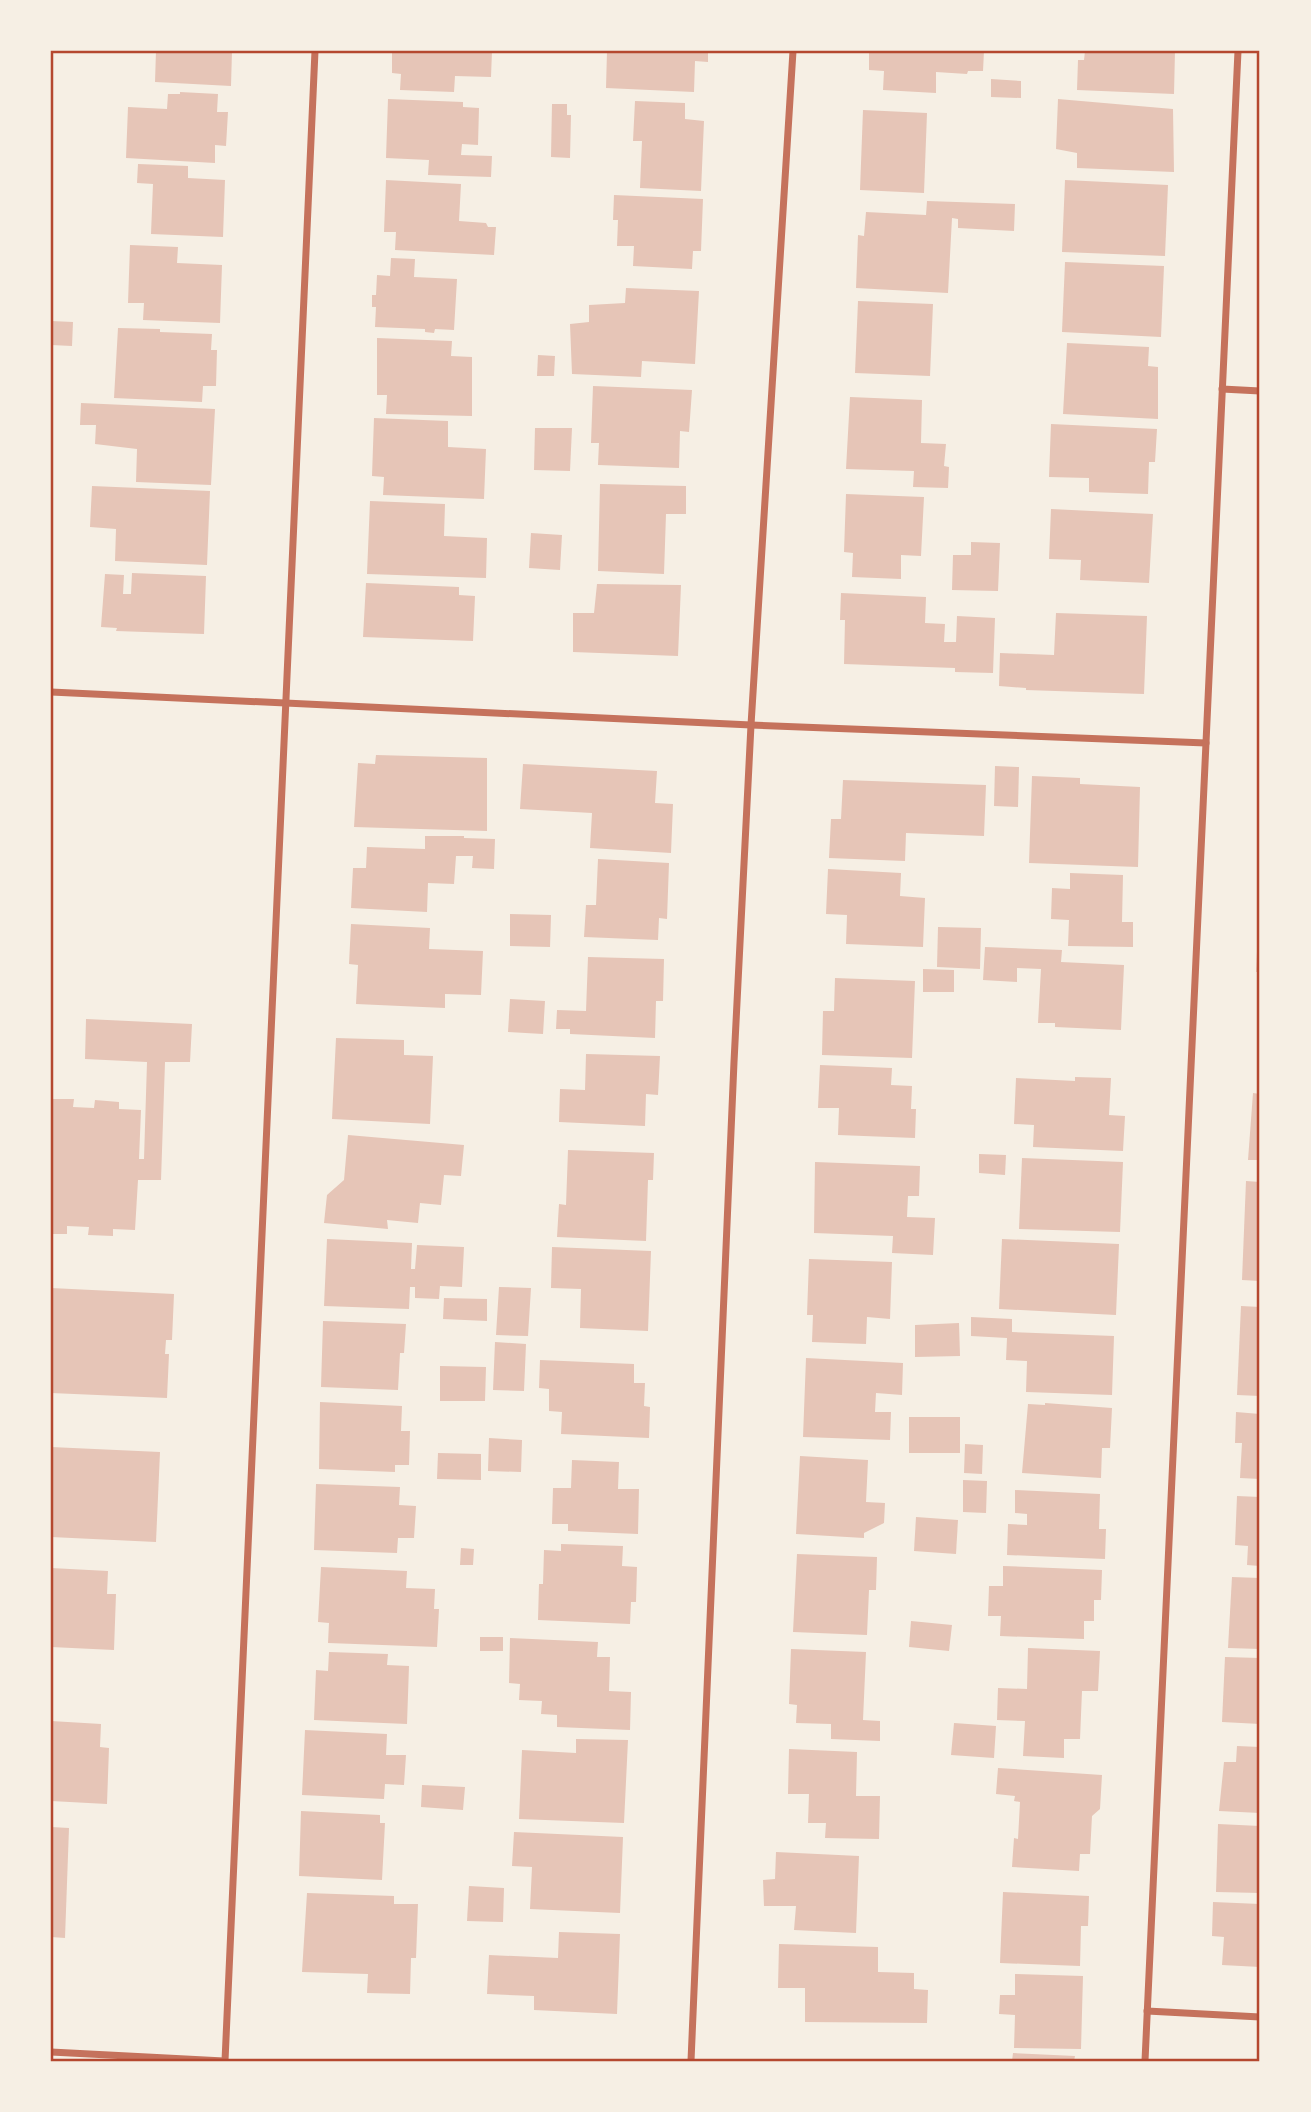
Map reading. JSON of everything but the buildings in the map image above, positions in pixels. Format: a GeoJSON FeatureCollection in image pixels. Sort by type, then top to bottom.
{"type":"FeatureCollection","features":[{"type":"Feature","properties":{"kind":"street"},"geometry":{"type":"LineString","coordinates":[[51,2052],[225,2061],[315,51]]}},
{"type":"Feature","properties":{"kind":"street"},"geometry":{"type":"LineString","coordinates":[[691,2061],[719,1374],[751,725],[793,51]]}},
{"type":"Feature","properties":{"kind":"street"},"geometry":{"type":"LineString","coordinates":[[1145,2061],[1238,51]]}},
{"type":"Feature","properties":{"kind":"street"},"geometry":{"type":"LineString","coordinates":[[1222,389],[1260,391]]}},
{"type":"Feature","properties":{"kind":"street"},"geometry":{"type":"LineString","coordinates":[[51,692],[1206,743]]}},
{"type":"Feature","properties":{"kind":"street"},"geometry":{"type":"LineString","coordinates":[[1147,2011],[1260,2017]]}}]}
